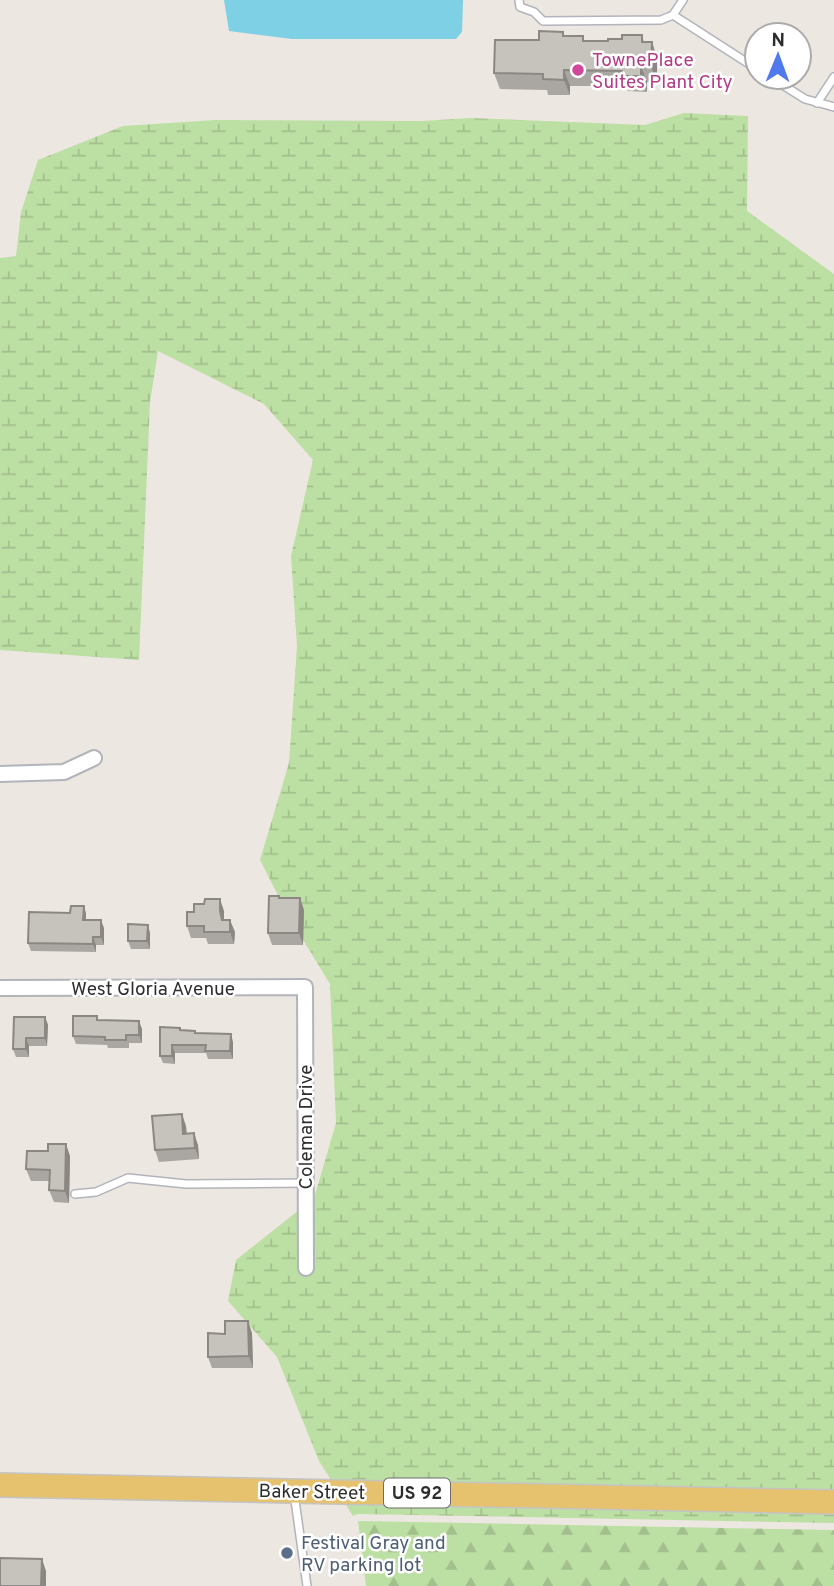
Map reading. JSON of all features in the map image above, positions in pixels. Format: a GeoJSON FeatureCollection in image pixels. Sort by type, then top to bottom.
{"type":"FeatureCollection","features":[{"type":"Feature","properties":{"kind":"main road","name":"Baker Street"},"geometry":{"type":"LineString","coordinates":[[0,1485],[834,1502]]}},
{"type":"Feature","properties":{"kind":"street"},"geometry":{"type":"LineString","coordinates":[[0,774],[64,772],[94,758]]}},
{"type":"Feature","properties":{"kind":"street","name":"West Gloria Avenue"},"geometry":{"type":"LineString","coordinates":[[0,988],[305,987]]}},
{"type":"Feature","properties":{"kind":"street","name":"Coleman Drive"},"geometry":{"type":"LineString","coordinates":[[305,987],[306,1268]]}},
{"type":"Feature","properties":{"kind":"lane"},"geometry":{"type":"LineString","coordinates":[[519,0],[520,7],[534,12],[543,21],[661,20],[673,15],[684,0]]}},
{"type":"Feature","properties":{"kind":"lane"},"geometry":{"type":"LineString","coordinates":[[673,15],[743,60]]}},
{"type":"Feature","properties":{"kind":"lane"},"geometry":{"type":"LineString","coordinates":[[817,103],[834,77]]}},
{"type":"Feature","properties":{"kind":"lane"},"geometry":{"type":"LineString","coordinates":[[792,91],[805,99],[834,107]]}},
{"type":"Feature","properties":{"kind":"lane"},"geometry":{"type":"LineString","coordinates":[[75,1194],[96,1192],[128,1178],[186,1184],[306,1184]]}},
{"type":"Feature","properties":{"kind":"lane"},"geometry":{"type":"LineString","coordinates":[[294,1491],[306,1586]]}},
{"type":"Feature","properties":{"kind":"green space"},"geometry":{"type":"Polygon","coordinates":[[[684,113],[748,116],[747,211],[834,274],[834,1494],[333,1483],[319,1461],[277,1357],[228,1301],[236,1260],[314,1198],[336,1123],[330,984],[288,915],[260,860],[289,763],[297,646],[291,556],[313,460],[264,404],[158,351],[150,402],[139,660],[0,650],[0,258],[16,256],[21,212],[38,160],[123,126],[216,120],[422,121],[470,118],[645,125],[684,113]]]}},
{"type":"Feature","properties":{"kind":"green space"},"geometry":{"type":"Polygon","coordinates":[[[343,1500],[834,1510],[834,1523],[353,1516],[343,1500]]]}},
{"type":"Feature","properties":{"kind":"green space"},"geometry":{"type":"Polygon","coordinates":[[[358,1521],[834,1530],[834,1586],[366,1586],[358,1521]]]}},
{"type":"Feature","properties":{"kind":"water"},"geometry":{"type":"Polygon","coordinates":[[[224,0],[463,0],[462,32],[456,39],[292,39],[229,31],[224,0]]]}},
{"type":"Feature","properties":{"kind":"building"},"geometry":{"type":"Polygon","coordinates":[[[539,31],[563,32],[563,36],[583,36],[583,41],[608,41],[622,39],[622,35],[642,35],[642,42],[652,42],[651,66],[641,66],[641,76],[622,76],[622,71],[564,70],[564,80],[543,79],[543,74],[494,73],[495,40],[539,40],[539,31]]]}},
{"type":"Feature","properties":{"kind":"building"},"geometry":{"type":"Polygon","coordinates":[[[269,896],[300,898],[299,933],[268,933],[269,896]]]}},
{"type":"Feature","properties":{"kind":"building"},"geometry":{"type":"Polygon","coordinates":[[[205,899],[220,899],[222,920],[230,920],[230,932],[204,932],[204,926],[187,926],[187,912],[194,912],[194,904],[204,904],[205,899]]]}},
{"type":"Feature","properties":{"kind":"building"},"geometry":{"type":"Polygon","coordinates":[[[71,906],[84,906],[83,920],[101,920],[101,937],[93,937],[93,944],[28,943],[29,912],[70,913],[71,906]]]}},
{"type":"Feature","properties":{"kind":"building"},"geometry":{"type":"Polygon","coordinates":[[[128,924],[148,925],[147,941],[128,941],[128,924]]]}},
{"type":"Feature","properties":{"kind":"building"},"geometry":{"type":"Polygon","coordinates":[[[73,1016],[97,1016],[97,1020],[139,1021],[139,1035],[126,1035],[126,1040],[73,1036],[73,1016]]]}},
{"type":"Feature","properties":{"kind":"building"},"geometry":{"type":"Polygon","coordinates":[[[14,1017],[45,1017],[45,1038],[26,1038],[26,1049],[13,1049],[14,1017]]]}},
{"type":"Feature","properties":{"kind":"building"},"geometry":{"type":"Polygon","coordinates":[[[160,1027],[180,1028],[195,1033],[231,1034],[230,1051],[205,1051],[206,1045],[172,1045],[172,1056],[160,1056],[160,1027]]]}},
{"type":"Feature","properties":{"kind":"building"},"geometry":{"type":"Polygon","coordinates":[[[182,1114],[183,1134],[194,1133],[195,1148],[155,1150],[152,1116],[182,1114]]]}},
{"type":"Feature","properties":{"kind":"building"},"geometry":{"type":"Polygon","coordinates":[[[48,1144],[66,1144],[65,1191],[49,1190],[50,1170],[26,1169],[27,1151],[48,1151],[48,1144]]]}},
{"type":"Feature","properties":{"kind":"building"},"geometry":{"type":"Polygon","coordinates":[[[225,1321],[248,1321],[249,1356],[208,1357],[208,1333],[225,1334],[225,1321]]]}},
{"type":"Feature","properties":{"kind":"building"},"geometry":{"type":"Polygon","coordinates":[[[0,1558],[42,1559],[41,1586],[0,1586],[0,1558]]]}},
{"type":"Feature","properties":{"kind":"place","name":"TownePlace Suites Plant City"},"geometry":{"type":"Point","coordinates":[578,70]}},
{"type":"Feature","properties":{"kind":"place","name":"Festival Gray and RV parking lot"},"geometry":{"type":"Point","coordinates":[287,1553]}}]}
